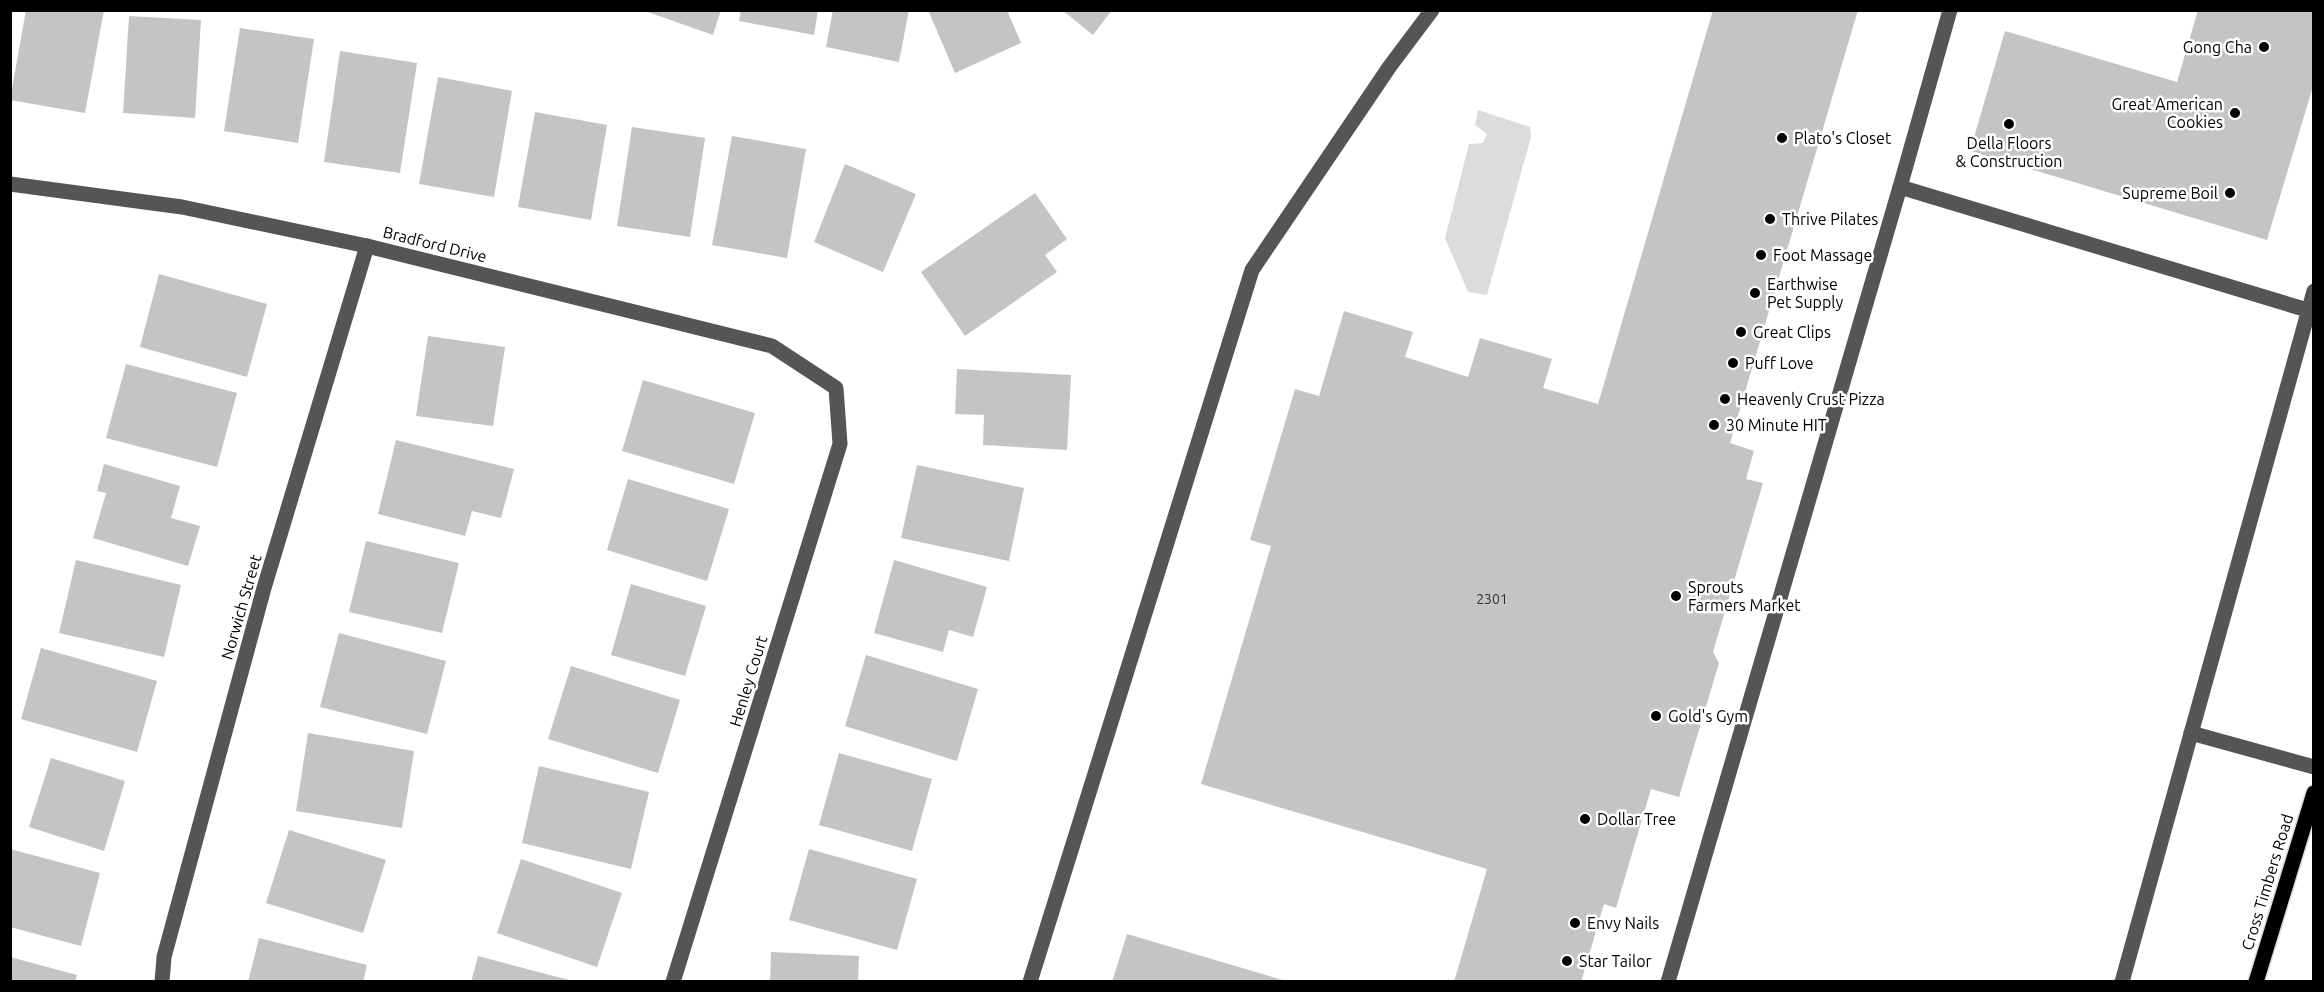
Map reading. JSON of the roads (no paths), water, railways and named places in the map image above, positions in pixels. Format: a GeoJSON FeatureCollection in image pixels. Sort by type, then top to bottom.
{"type":"FeatureCollection","features":[{"type":"Feature","properties":{"kind":"main road","name":"Cross Timbers Road"},"geometry":{"type":"LineString","coordinates":[[2256,981],[2313,793]]}},
{"type":"Feature","properties":{"kind":"street"},"geometry":{"type":"LineString","coordinates":[[1030,981],[1252,270],[1389,66],[1432,10]]}},
{"type":"Feature","properties":{"kind":"street"},"geometry":{"type":"LineString","coordinates":[[1668,981],[1950,10]]}},
{"type":"Feature","properties":{"kind":"street","name":"Bradford Drive"},"geometry":{"type":"LineString","coordinates":[[10,184],[182,207],[367,246],[772,346],[836,388]]}},
{"type":"Feature","properties":{"kind":"street"},"geometry":{"type":"LineString","coordinates":[[1900,188],[2311,311]]}},
{"type":"Feature","properties":{"kind":"street","name":"Norwich Street"},"geometry":{"type":"LineString","coordinates":[[162,981],[164,957],[264,588],[367,246]]}},
{"type":"Feature","properties":{"kind":"street"},"geometry":{"type":"LineString","coordinates":[[2122,981],[2311,311],[2313,291]]}},
{"type":"Feature","properties":{"kind":"street","name":"Henley Court"},"geometry":{"type":"LineString","coordinates":[[673,981],[840,444],[836,388]]}},
{"type":"Feature","properties":{"kind":"street"},"geometry":{"type":"LineString","coordinates":[[2191,733],[2313,767]]}},
{"type":"Feature","properties":{"kind":"place","name":"Gong Cha"},"geometry":{"type":"Point","coordinates":[2264,47]}},
{"type":"Feature","properties":{"kind":"place","name":"Great American Cookies"},"geometry":{"type":"Point","coordinates":[2235,113]}},
{"type":"Feature","properties":{"kind":"place","name":"Della Floors & Construction"},"geometry":{"type":"Point","coordinates":[2009,124]}},
{"type":"Feature","properties":{"kind":"place","name":"Plato's Closet"},"geometry":{"type":"Point","coordinates":[1782,138]}},
{"type":"Feature","properties":{"kind":"place","name":"Supreme Boil"},"geometry":{"type":"Point","coordinates":[2230,193]}},
{"type":"Feature","properties":{"kind":"place","name":"Thrive Pilates"},"geometry":{"type":"Point","coordinates":[1770,219]}},
{"type":"Feature","properties":{"kind":"place","name":"Foot Massage"},"geometry":{"type":"Point","coordinates":[1761,255]}},
{"type":"Feature","properties":{"kind":"place","name":"Earthwise Pet Supply"},"geometry":{"type":"Point","coordinates":[1755,293]}},
{"type":"Feature","properties":{"kind":"place","name":"Great Clips"},"geometry":{"type":"Point","coordinates":[1741,332]}},
{"type":"Feature","properties":{"kind":"place","name":"Puff Love"},"geometry":{"type":"Point","coordinates":[1733,363]}},
{"type":"Feature","properties":{"kind":"place","name":"Heavenly Crust Pizza"},"geometry":{"type":"Point","coordinates":[1725,399]}},
{"type":"Feature","properties":{"kind":"place","name":"30 Minute HIT"},"geometry":{"type":"Point","coordinates":[1714,425]}},
{"type":"Feature","properties":{"kind":"place","name":"Sprouts Farmers Market"},"geometry":{"type":"Point","coordinates":[1676,596]}},
{"type":"Feature","properties":{"kind":"place","name":"Gold's Gym"},"geometry":{"type":"Point","coordinates":[1656,716]}},
{"type":"Feature","properties":{"kind":"place","name":"Dollar Tree"},"geometry":{"type":"Point","coordinates":[1585,819]}},
{"type":"Feature","properties":{"kind":"place","name":"Envy Nails"},"geometry":{"type":"Point","coordinates":[1575,923]}},
{"type":"Feature","properties":{"kind":"place","name":"Star Tailor"},"geometry":{"type":"Point","coordinates":[1567,961]}}]}
